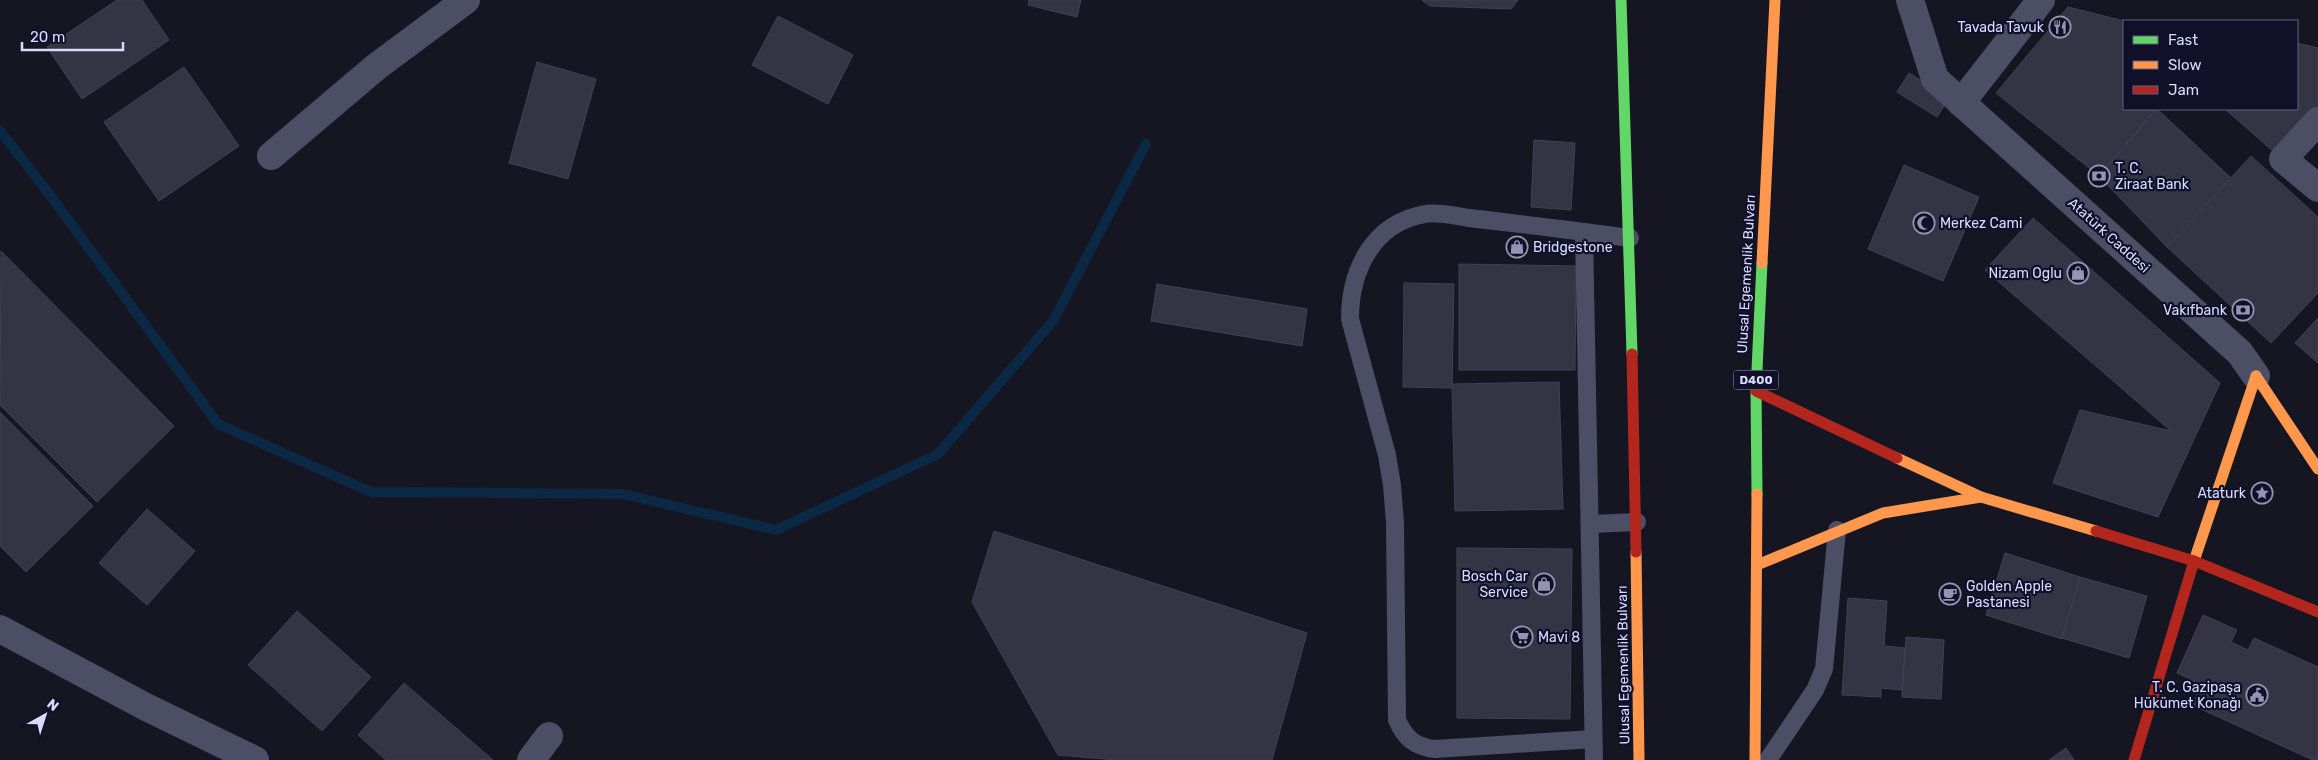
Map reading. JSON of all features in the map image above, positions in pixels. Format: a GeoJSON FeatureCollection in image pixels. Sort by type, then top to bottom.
{"type":"FeatureCollection","features":[{"type":"Feature","properties":{"kind":"main road","name":"Ulusal Egemenlik Bulvarı"},"geometry":{"type":"LineString","coordinates":[[1621,0],[1630,238],[1637,522],[1639,760]]}},
{"type":"Feature","properties":{"kind":"main road","name":"Ulusal Egemenlik Bulvarı"},"geometry":{"type":"LineString","coordinates":[[1755,760],[1756,391],[1774,0]]}},
{"type":"Feature","properties":{"kind":"main road"},"geometry":{"type":"LineString","coordinates":[[2134,760],[2194,561],[2256,376]]}},
{"type":"Feature","properties":{"kind":"main road","name":"Atatürk Caddesi"},"geometry":{"type":"LineString","coordinates":[[2256,376],[2318,468]]}},
{"type":"Feature","properties":{"kind":"main road"},"geometry":{"type":"LineString","coordinates":[[1756,391],[1981,497],[2194,561],[2318,612]]}},
{"type":"Feature","properties":{"kind":"main road"},"geometry":{"type":"LineString","coordinates":[[1757,565],[1837,530],[1883,513],[1981,497]]}},
{"type":"Feature","properties":{"kind":"street"},"geometry":{"type":"LineString","coordinates":[[271,156],[376,67],[466,0]]}},
{"type":"Feature","properties":{"kind":"street","name":"Atatürk Caddesi"},"geometry":{"type":"LineString","coordinates":[[1910,0],[1936,79],[2240,353],[2256,376]]}},
{"type":"Feature","properties":{"kind":"street"},"geometry":{"type":"LineString","coordinates":[[1961,102],[2040,0]]}},
{"type":"Feature","properties":{"kind":"street"},"geometry":{"type":"LineString","coordinates":[[2318,121],[2283,159],[2318,188]]}},
{"type":"Feature","properties":{"kind":"street"},"geometry":{"type":"LineString","coordinates":[[0,629],[146,707],[255,760]]}},
{"type":"Feature","properties":{"kind":"street"},"geometry":{"type":"LineString","coordinates":[[530,760],[549,736]]}},
{"type":"Feature","properties":{"kind":"lane"},"geometry":{"type":"LineString","coordinates":[[1594,739],[1434,750],[1421,748],[1402,732],[1397,720],[1395,522],[1392,484],[1384,446],[1350,319],[1352,282],[1368,250],[1380,237],[1394,226],[1410,218],[1427,213],[1630,238]]}},
{"type":"Feature","properties":{"kind":"lane"},"geometry":{"type":"LineString","coordinates":[[1584,232],[1594,760]]}},
{"type":"Feature","properties":{"kind":"lane"},"geometry":{"type":"LineString","coordinates":[[1590,524],[1637,522]]}},
{"type":"Feature","properties":{"kind":"lane"},"geometry":{"type":"LineString","coordinates":[[1768,760],[1815,690],[1824,669],[1837,530]]}},
{"type":"Feature","properties":{"kind":"building"},"geometry":{"type":"Polygon","coordinates":[[[117,0],[142,0],[169,40],[82,99],[47,47],[117,0]]]}},
{"type":"Feature","properties":{"kind":"building"},"geometry":{"type":"Polygon","coordinates":[[[1029,0],[1081,0],[1077,17],[1028,5],[1029,0]]]}},
{"type":"Feature","properties":{"kind":"building"},"geometry":{"type":"Polygon","coordinates":[[[1422,0],[1518,0],[1511,9],[1430,6],[1422,0]]]}},
{"type":"Feature","properties":{"kind":"building"},"geometry":{"type":"Polygon","coordinates":[[[2068,7],[2123,21],[2123,110],[2155,110],[2099,176],[1996,93],[2068,7]]]}},
{"type":"Feature","properties":{"kind":"building"},"geometry":{"type":"Polygon","coordinates":[[[778,16],[853,55],[828,104],[752,65],[778,16]]]}},
{"type":"Feature","properties":{"kind":"building"},"geometry":{"type":"Polygon","coordinates":[[[2298,43],[2318,48],[2318,105],[2274,152],[2226,110],[2298,110],[2298,43]]]}},
{"type":"Feature","properties":{"kind":"building"},"geometry":{"type":"Polygon","coordinates":[[[537,62],[596,79],[568,179],[509,163],[537,62]]]}},
{"type":"Feature","properties":{"kind":"building"},"geometry":{"type":"Polygon","coordinates":[[[184,67],[239,146],[159,201],[104,122],[184,67]]]}},
{"type":"Feature","properties":{"kind":"building"},"geometry":{"type":"Polygon","coordinates":[[[1909,73],[1949,98],[1937,117],[1897,92],[1909,73]]]}},
{"type":"Feature","properties":{"kind":"building"},"geometry":{"type":"Polygon","coordinates":[[[2158,110],[2231,178],[2167,247],[2099,176],[2158,110]]]}},
{"type":"Feature","properties":{"kind":"building"},"geometry":{"type":"Polygon","coordinates":[[[1534,140],[1575,143],[1571,210],[1531,207],[1534,140]]]}},
{"type":"Feature","properties":{"kind":"building"},"geometry":{"type":"Polygon","coordinates":[[[2251,156],[2318,217],[2318,293],[2271,343],[2167,247],[2251,156]]]}},
{"type":"Feature","properties":{"kind":"building","name":"Merkez Cami"},"geometry":{"type":"Polygon","coordinates":[[[1904,165],[1979,197],[1943,281],[1868,249],[1904,165]]]}},
{"type":"Feature","properties":{"kind":"building"},"geometry":{"type":"Polygon","coordinates":[[[2033,218],[2220,383],[2158,517],[2053,483],[2080,410],[2171,431],[1985,270],[2033,218]]]}},
{"type":"Feature","properties":{"kind":"building"},"geometry":{"type":"Polygon","coordinates":[[[1,251],[174,426],[97,502],[0,405],[1,251]]]}},
{"type":"Feature","properties":{"kind":"building"},"geometry":{"type":"Polygon","coordinates":[[[1459,264],[1576,266],[1575,370],[1459,370],[1459,264]]]}},
{"type":"Feature","properties":{"kind":"building"},"geometry":{"type":"Polygon","coordinates":[[[1404,283],[1454,284],[1452,388],[1403,387],[1404,283]]]}},
{"type":"Feature","properties":{"kind":"building"},"geometry":{"type":"Polygon","coordinates":[[[1157,284],[1307,309],[1302,346],[1151,321],[1157,284]]]}},
{"type":"Feature","properties":{"kind":"building"},"geometry":{"type":"Polygon","coordinates":[[[2318,318],[2318,363],[2295,343],[2318,318]]]}},
{"type":"Feature","properties":{"kind":"building"},"geometry":{"type":"Polygon","coordinates":[[[1559,382],[1563,509],[1455,511],[1452,384],[1559,382]]]}},
{"type":"Feature","properties":{"kind":"building"},"geometry":{"type":"Polygon","coordinates":[[[0,412],[93,506],[26,572],[0,546],[0,412]]]}},
{"type":"Feature","properties":{"kind":"building"},"geometry":{"type":"Polygon","coordinates":[[[147,509],[195,551],[147,605],[99,563],[147,509]]]}},
{"type":"Feature","properties":{"kind":"building"},"geometry":{"type":"Polygon","coordinates":[[[994,531],[1307,633],[1272,760],[1117,760],[1058,755],[972,602],[994,531]]]}},
{"type":"Feature","properties":{"kind":"building"},"geometry":{"type":"Polygon","coordinates":[[[1457,548],[1572,549],[1570,719],[1457,718],[1457,548]]]}},
{"type":"Feature","properties":{"kind":"building"},"geometry":{"type":"Polygon","coordinates":[[[2005,553],[2080,577],[2062,639],[1986,615],[2005,553]]]}},
{"type":"Feature","properties":{"kind":"building"},"geometry":{"type":"Polygon","coordinates":[[[2080,577],[2147,596],[2129,658],[2062,638],[2080,577]]]}},
{"type":"Feature","properties":{"kind":"building"},"geometry":{"type":"Polygon","coordinates":[[[1848,598],[1887,601],[1884,646],[1905,648],[1902,690],[1881,688],[1881,697],[1842,695],[1848,598]]]}},
{"type":"Feature","properties":{"kind":"building"},"geometry":{"type":"Polygon","coordinates":[[[297,611],[371,677],[322,731],[248,665],[297,611]]]}},
{"type":"Feature","properties":{"kind":"building","name":"T. C. Gazipaşa Hükümet Konağı"},"geometry":{"type":"Polygon","coordinates":[[[2203,615],[2237,630],[2231,642],[2248,650],[2254,638],[2318,667],[2318,760],[2313,760],[2192,705],[2202,685],[2177,673],[2203,615]]]}},
{"type":"Feature","properties":{"kind":"building"},"geometry":{"type":"Polygon","coordinates":[[[1906,637],[1944,640],[1941,699],[1902,697],[1906,637]]]}},
{"type":"Feature","properties":{"kind":"building"},"geometry":{"type":"Polygon","coordinates":[[[404,683],[493,760],[386,760],[358,735],[404,683]]]}},
{"type":"Feature","properties":{"kind":"building"},"geometry":{"type":"Polygon","coordinates":[[[2066,748],[2074,760],[2049,760],[2066,748]]]}},
{"type":"Feature","properties":{"kind":"waterway"},"geometry":{"type":"LineString","coordinates":[[0,131],[47,191],[218,424],[371,492],[623,494],[776,530],[938,454],[1053,321],[1146,144]]}},
{"type":"Feature","properties":{"kind":"traffic: fast"},"geometry":{"type":"LineString","coordinates":[[1621,0],[1632,354]]}},
{"type":"Feature","properties":{"kind":"traffic: fast"},"geometry":{"type":"LineString","coordinates":[[1757,494],[1756,391],[1762,263]]}},
{"type":"Feature","properties":{"kind":"traffic: slow"},"geometry":{"type":"LineString","coordinates":[[1762,263],[1775,0]]}},
{"type":"Feature","properties":{"kind":"traffic: slow"},"geometry":{"type":"LineString","coordinates":[[2256,376],[2318,469]]}},
{"type":"Feature","properties":{"kind":"traffic: slow"},"geometry":{"type":"LineString","coordinates":[[2194,561],[2256,376]]}},
{"type":"Feature","properties":{"kind":"traffic: slow"},"geometry":{"type":"LineString","coordinates":[[1897,458],[1981,497],[2096,531]]}},
{"type":"Feature","properties":{"kind":"traffic: slow"},"geometry":{"type":"LineString","coordinates":[[1755,760],[1757,494]]}},
{"type":"Feature","properties":{"kind":"traffic: slow"},"geometry":{"type":"LineString","coordinates":[[1757,565],[1883,513],[1981,497]]}},
{"type":"Feature","properties":{"kind":"traffic: slow"},"geometry":{"type":"LineString","coordinates":[[1636,552],[1639,760]]}},
{"type":"Feature","properties":{"kind":"traffic: jam"},"geometry":{"type":"LineString","coordinates":[[1632,354],[1636,552]]}},
{"type":"Feature","properties":{"kind":"traffic: jam"},"geometry":{"type":"LineString","coordinates":[[1756,391],[1897,458]]}},
{"type":"Feature","properties":{"kind":"traffic: jam"},"geometry":{"type":"LineString","coordinates":[[2096,531],[2194,561],[2318,612]]}},
{"type":"Feature","properties":{"kind":"traffic: jam"},"geometry":{"type":"LineString","coordinates":[[2134,760],[2194,561]]}},
{"type":"Feature","properties":{"kind":"place","name":"Tavada Tavuk"},"geometry":{"type":"Point","coordinates":[2060,27]}},
{"type":"Feature","properties":{"kind":"place","name":"T. C. Ziraat Bank"},"geometry":{"type":"Point","coordinates":[2099,176]}},
{"type":"Feature","properties":{"kind":"place","name":"Merkez Cami"},"geometry":{"type":"Point","coordinates":[1924,223]}},
{"type":"Feature","properties":{"kind":"place","name":"Bridgestone"},"geometry":{"type":"Point","coordinates":[1517,247]}},
{"type":"Feature","properties":{"kind":"place","name":"Nizam Oglu"},"geometry":{"type":"Point","coordinates":[2078,273]}},
{"type":"Feature","properties":{"kind":"place","name":"Vakıfbank"},"geometry":{"type":"Point","coordinates":[2243,310]}},
{"type":"Feature","properties":{"kind":"place","name":"Ataturk"},"geometry":{"type":"Point","coordinates":[2262,493]}},
{"type":"Feature","properties":{"kind":"place","name":"Bosch Car Service"},"geometry":{"type":"Point","coordinates":[1544,584]}},
{"type":"Feature","properties":{"kind":"place","name":"Golden Apple Pastanesi"},"geometry":{"type":"Point","coordinates":[1950,594]}},
{"type":"Feature","properties":{"kind":"place","name":"Mavi 8"},"geometry":{"type":"Point","coordinates":[1522,637]}},
{"type":"Feature","properties":{"kind":"place","name":"T. C. Gazipaşa Hükümet Konağı"},"geometry":{"type":"Point","coordinates":[2257,695]}}]}
